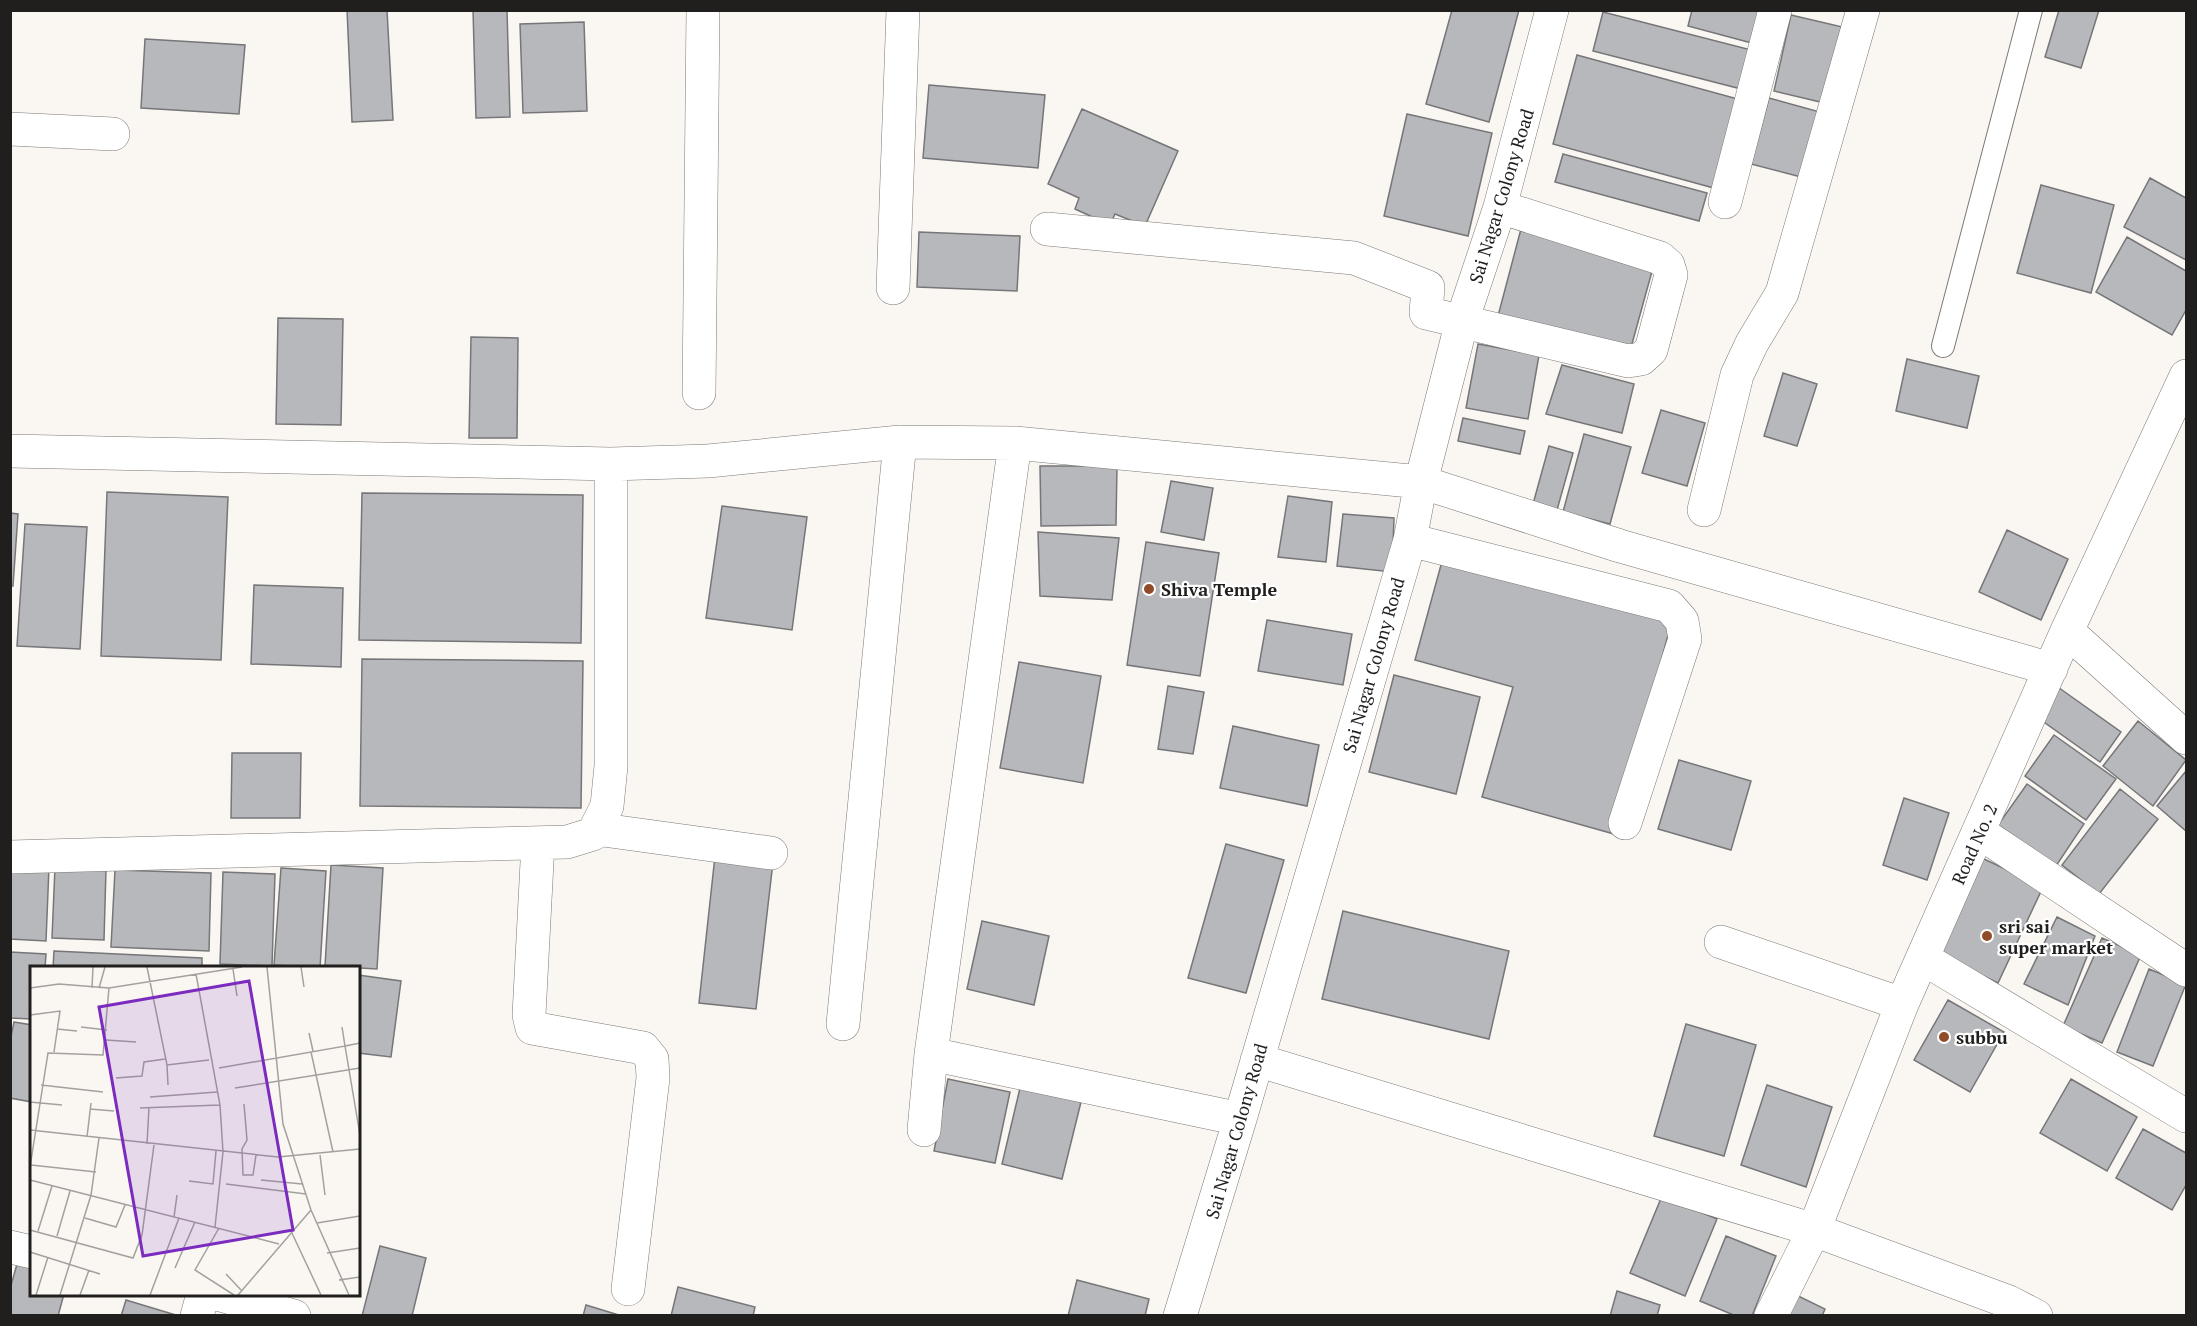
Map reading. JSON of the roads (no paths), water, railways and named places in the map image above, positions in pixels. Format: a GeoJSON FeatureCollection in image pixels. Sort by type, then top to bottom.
{"type":"FeatureCollection","features":[{"type":"Feature","properties":{"kind":"street"},"geometry":{"type":"LineString","coordinates":[[699,393],[703,10]]}},
{"type":"Feature","properties":{"kind":"street"},"geometry":{"type":"LineString","coordinates":[[893,288],[903,10]]}},
{"type":"Feature","properties":{"kind":"street","name":"Sai Nagar Colony Road"},"geometry":{"type":"LineString","coordinates":[[1180,1316],[1410,540],[1421,482],[1462,321],[1500,207],[1552,10]]}},
{"type":"Feature","properties":{"kind":"street"},"geometry":{"type":"LineString","coordinates":[[1725,202],[1775,10]]}},
{"type":"Feature","properties":{"kind":"street"},"geometry":{"type":"LineString","coordinates":[[1704,510],[1737,375],[1752,343],[1782,293],[1863,10]]}},
{"type":"Feature","properties":{"kind":"street"},"geometry":{"type":"LineString","coordinates":[[10,129],[113,134]]}},
{"type":"Feature","properties":{"kind":"street"},"geometry":{"type":"LineString","coordinates":[[1047,229],[1354,258],[1428,287],[1426,313],[1628,362],[1641,359],[1651,350],[1671,275],[1668,265],[1660,258],[1500,207]]}},
{"type":"Feature","properties":{"kind":"street","name":"Road No. 2"},"geometry":{"type":"LineString","coordinates":[[1771,1316],[1814,1230],[1902,1004],[2067,631],[2187,376]]}},
{"type":"Feature","properties":{"kind":"street"},"geometry":{"type":"LineString","coordinates":[[843,1024],[900,442]]}},
{"type":"Feature","properties":{"kind":"street"},"geometry":{"type":"LineString","coordinates":[[10,451],[611,464],[708,461],[900,442],[1015,443],[1421,482],[1589,537],[2051,669]]}},
{"type":"Feature","properties":{"kind":"street"},"geometry":{"type":"LineString","coordinates":[[924,1130],[931,1053],[1015,443]]}},
{"type":"Feature","properties":{"kind":"street"},"geometry":{"type":"LineString","coordinates":[[10,857],[567,842],[593,834],[607,806],[610,766],[611,464]]}},
{"type":"Feature","properties":{"kind":"street"},"geometry":{"type":"LineString","coordinates":[[1575,582],[1589,537]]}},
{"type":"Feature","properties":{"kind":"street"},"geometry":{"type":"LineString","coordinates":[[1410,540],[1669,606],[1682,621],[1685,639],[1624,823]]}},
{"type":"Feature","properties":{"kind":"street"},"geometry":{"type":"LineString","coordinates":[[2067,631],[2187,738]]}},
{"type":"Feature","properties":{"kind":"street"},"geometry":{"type":"LineString","coordinates":[[596,829],[771,853]]}},
{"type":"Feature","properties":{"kind":"street"},"geometry":{"type":"LineString","coordinates":[[1979,832],[2187,970]]}},
{"type":"Feature","properties":{"kind":"street"},"geometry":{"type":"LineString","coordinates":[[538,843],[529,1015],[532,1028],[643,1048],[652,1059],[653,1078],[628,1289]]}},
{"type":"Feature","properties":{"kind":"street"},"geometry":{"type":"LineString","coordinates":[[1721,942],[1902,1004]]}},
{"type":"Feature","properties":{"kind":"street"},"geometry":{"type":"LineString","coordinates":[[1923,959],[2187,1116]]}},
{"type":"Feature","properties":{"kind":"street"},"geometry":{"type":"LineString","coordinates":[[931,1053],[1240,1119]]}},
{"type":"Feature","properties":{"kind":"street"},"geometry":{"type":"LineString","coordinates":[[1257,1060],[1814,1230],[2009,1302],[2036,1316]]}},
{"type":"Feature","properties":{"kind":"street"},"geometry":{"type":"LineString","coordinates":[[10,1247],[30,1252]]}},
{"type":"Feature","properties":{"kind":"street"},"geometry":{"type":"LineString","coordinates":[[197,1316],[202,1296]]}},
{"type":"Feature","properties":{"kind":"street"},"geometry":{"type":"LineString","coordinates":[[228,1296],[293,1308]]}},
{"type":"Feature","properties":{"kind":"lane"},"geometry":{"type":"LineString","coordinates":[[1943,346],[2031,10]]}},
{"type":"Feature","properties":{"kind":"place","name":"Shiva Temple"},"geometry":{"type":"Point","coordinates":[1149,589]}},
{"type":"Feature","properties":{"kind":"place","name":"sri sai super market"},"geometry":{"type":"Point","coordinates":[1987,936]}},
{"type":"Feature","properties":{"kind":"place","name":"subbu"},"geometry":{"type":"Point","coordinates":[1944,1037]}}]}
